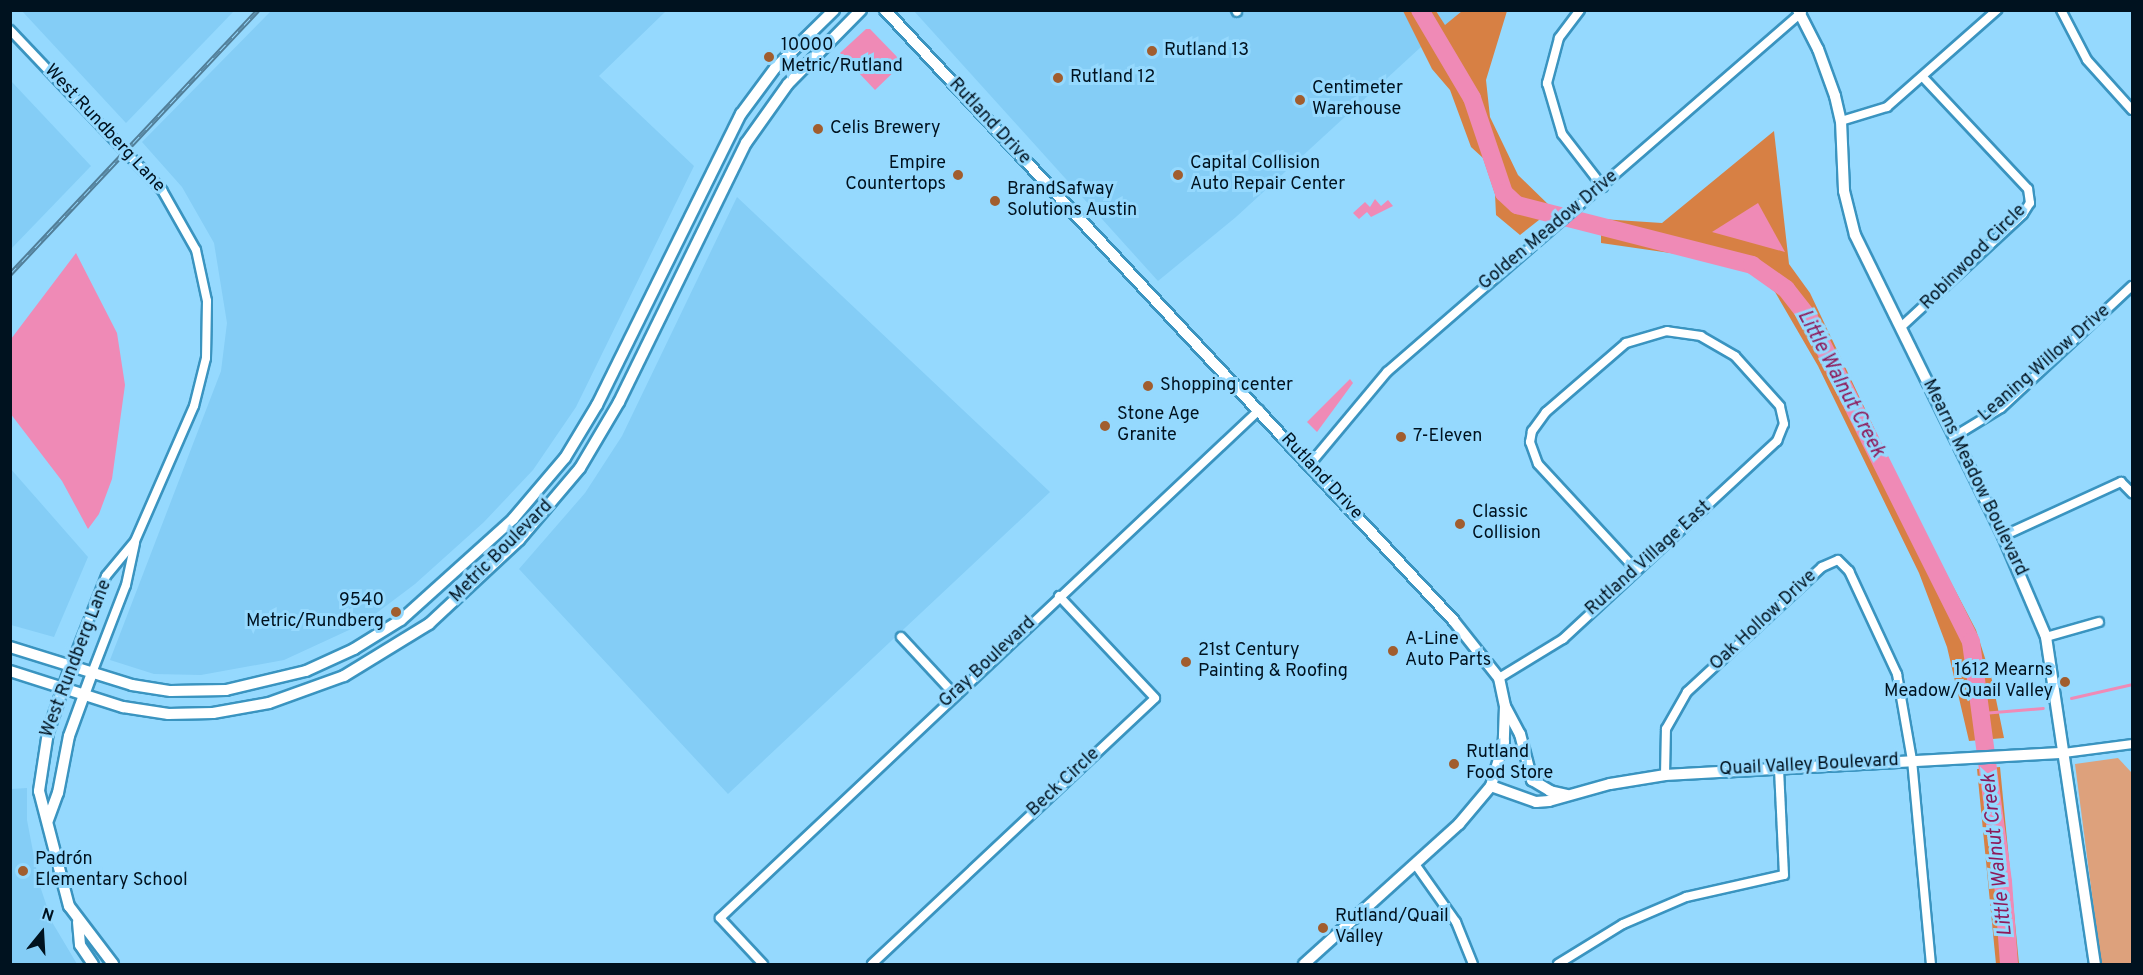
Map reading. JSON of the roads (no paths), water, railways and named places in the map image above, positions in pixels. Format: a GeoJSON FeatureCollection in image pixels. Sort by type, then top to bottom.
{"type":"FeatureCollection","features":[{"type":"Feature","properties":{"kind":"street","name":"Metric Boulevard"},"geometry":{"type":"LineString","coordinates":[[10,647],[146,688],[226,690],[306,671],[360,646],[431,596],[530,502],[565,458],[601,397],[715,160],[763,83],[834,10]]}},
{"type":"Feature","properties":{"kind":"street","name":"Metric Boulevard"},"geometry":{"type":"LineString","coordinates":[[10,671],[138,710],[213,714],[290,697],[369,663],[443,612],[519,540],[580,468],[619,402],[732,169],[788,84],[861,10]]}},
{"type":"Feature","properties":{"kind":"street","name":"Rutland Drive"},"geometry":{"type":"LineString","coordinates":[[885,10],[1466,633],[1499,678],[1505,706],[1504,742],[1491,786],[1476,807],[1304,964]]}},
{"type":"Feature","properties":{"kind":"street"},"geometry":{"type":"LineString","coordinates":[[1580,10],[1559,39],[1547,83],[1562,134],[1603,187]]}},
{"type":"Feature","properties":{"kind":"street"},"geometry":{"type":"LineString","coordinates":[[1841,121],[1887,107],[1997,10]]}},
{"type":"Feature","properties":{"kind":"street"},"geometry":{"type":"LineString","coordinates":[[2061,10],[2083,56],[2133,110]]}},
{"type":"Feature","properties":{"kind":"street","name":"Golden Meadow Drive"},"geometry":{"type":"LineString","coordinates":[[1310,464],[1374,384],[1603,187],[1801,12]]}},
{"type":"Feature","properties":{"kind":"street","name":"Mearns Meadow Boulevard"},"geometry":{"type":"LineString","coordinates":[[1801,12],[1818,49],[1841,121],[1844,191],[1855,235],[2003,536],[2046,637],[2095,964]]}},
{"type":"Feature","properties":{"kind":"street","name":"West Rundberg Lane"},"geometry":{"type":"LineString","coordinates":[[10,30],[162,190],[187,229],[202,272],[209,329],[201,386],[163,484],[135,541],[106,576],[62,688],[42,758],[39,790],[47,796],[48,819],[61,887],[78,922],[113,964]]}},
{"type":"Feature","properties":{"kind":"street","name":"Robinwood Circle"},"geometry":{"type":"LineString","coordinates":[[1901,327],[2023,214],[2030,203],[2028,189],[1923,77]]}},
{"type":"Feature","properties":{"kind":"street"},"geometry":{"type":"LineString","coordinates":[[715,160],[732,169]]}},
{"type":"Feature","properties":{"kind":"street","name":"Leaning Willow Drive"},"geometry":{"type":"LineString","coordinates":[[1955,436],[2001,408],[2131,292]]}},
{"type":"Feature","properties":{"kind":"street","name":"Rutland Village East"},"geometry":{"type":"LineString","coordinates":[[1499,678],[1563,639],[1777,441],[1784,424],[1780,406],[1735,356],[1701,336],[1667,331],[1626,343],[1539,420],[1530,442],[1538,464],[1636,570]]}},
{"type":"Feature","properties":{"kind":"street","name":"Gray Boulevard"},"geometry":{"type":"LineString","coordinates":[[763,964],[720,918],[954,694],[1259,410]]}},
{"type":"Feature","properties":{"kind":"street"},"geometry":{"type":"LineString","coordinates":[[565,458],[580,468]]}},
{"type":"Feature","properties":{"kind":"street"},"geometry":{"type":"LineString","coordinates":[[2003,536],[2121,482],[2133,493]]}},
{"type":"Feature","properties":{"kind":"street","name":"West Rundberg Lane"},"geometry":{"type":"LineString","coordinates":[[48,819],[83,695],[126,585],[135,541]]}},
{"type":"Feature","properties":{"kind":"street","name":"Oak Hollow Drive"},"geometry":{"type":"LineString","coordinates":[[1665,775],[1666,729],[1687,692],[1822,567],[1838,560],[1849,571],[1897,674],[1912,760],[1931,964]]}},
{"type":"Feature","properties":{"kind":"street","name":"Beck Circle"},"geometry":{"type":"LineString","coordinates":[[872,964],[1155,698],[1059,596]]}},
{"type":"Feature","properties":{"kind":"street"},"geometry":{"type":"LineString","coordinates":[[2046,637],[2099,622]]}},
{"type":"Feature","properties":{"kind":"street"},"geometry":{"type":"LineString","coordinates":[[901,637],[954,694]]}},
{"type":"Feature","properties":{"kind":"street"},"geometry":{"type":"LineString","coordinates":[[360,646],[369,663]]}},
{"type":"Feature","properties":{"kind":"street"},"geometry":{"type":"LineString","coordinates":[[1505,706],[1520,734],[1532,780],[1550,791],[1570,795]]}},
{"type":"Feature","properties":{"kind":"street","name":"Quail Valley Boulevard"},"geometry":{"type":"LineString","coordinates":[[1491,786],[1536,802],[1665,775],[2064,753],[2133,744]]}},
{"type":"Feature","properties":{"kind":"street"},"geometry":{"type":"LineString","coordinates":[[1558,964],[1623,924],[1677,901],[1734,884],[1784,875],[1779,768]]}},
{"type":"Feature","properties":{"kind":"street"},"geometry":{"type":"LineString","coordinates":[[1416,864],[1456,922],[1473,964]]}},
{"type":"Feature","properties":{"kind":"street","name":"West Rundberg Lane"},"geometry":{"type":"LineString","coordinates":[[78,922],[80,945],[93,964]]}},
{"type":"Feature","properties":{"kind":"waterway","name":"Little Walnut Creek"},"geometry":{"type":"LineString","coordinates":[[1420,10],[1472,98],[1504,193],[1517,205],[1752,265],[1786,289],[1809,318],[1971,642],[2003,882],[2009,964]]}},
{"type":"Feature","properties":{"kind":"waterway"},"geometry":{"type":"LineString","coordinates":[[2071,698],[2132,684]]}},
{"type":"Feature","properties":{"kind":"waterway"},"geometry":{"type":"LineString","coordinates":[[1982,713],[2043,708]]}},
{"type":"Feature","properties":{"kind":"railway"},"geometry":{"type":"LineString","coordinates":[[10,274],[258,10]]}},
{"type":"Feature","properties":{"kind":"place","name":"Rutland 13"},"geometry":{"type":"Point","coordinates":[1152,51]}},
{"type":"Feature","properties":{"kind":"place","name":"10000 Metric/Rutland"},"geometry":{"type":"Point","coordinates":[769,57]}},
{"type":"Feature","properties":{"kind":"place","name":"Rutland 12"},"geometry":{"type":"Point","coordinates":[1058,78]}},
{"type":"Feature","properties":{"kind":"place","name":"Centimeter Warehouse"},"geometry":{"type":"Point","coordinates":[1300,100]}},
{"type":"Feature","properties":{"kind":"place","name":"Celis Brewery"},"geometry":{"type":"Point","coordinates":[818,129]}},
{"type":"Feature","properties":{"kind":"place","name":"Empire Countertops"},"geometry":{"type":"Point","coordinates":[958,175]}},
{"type":"Feature","properties":{"kind":"place","name":"Capital Collision Auto Repair Center"},"geometry":{"type":"Point","coordinates":[1178,175]}},
{"type":"Feature","properties":{"kind":"place","name":"BrandSafway Solutions Austin"},"geometry":{"type":"Point","coordinates":[995,201]}},
{"type":"Feature","properties":{"kind":"place","name":"Shopping center"},"geometry":{"type":"Point","coordinates":[1148,386]}},
{"type":"Feature","properties":{"kind":"place","name":"Stone Age Granite"},"geometry":{"type":"Point","coordinates":[1105,426]}},
{"type":"Feature","properties":{"kind":"place","name":"7-Eleven"},"geometry":{"type":"Point","coordinates":[1401,437]}},
{"type":"Feature","properties":{"kind":"place","name":"Classic Collision"},"geometry":{"type":"Point","coordinates":[1460,524]}},
{"type":"Feature","properties":{"kind":"place","name":"9540 Metric/Rundberg"},"geometry":{"type":"Point","coordinates":[396,612]}},
{"type":"Feature","properties":{"kind":"place","name":"A-Line Auto Parts"},"geometry":{"type":"Point","coordinates":[1393,651]}},
{"type":"Feature","properties":{"kind":"place","name":"21st Century Painting & Roofing"},"geometry":{"type":"Point","coordinates":[1186,662]}},
{"type":"Feature","properties":{"kind":"place","name":"1612 Mearns Meadow/Quail Valley"},"geometry":{"type":"Point","coordinates":[2065,682]}},
{"type":"Feature","properties":{"kind":"place","name":"Rutland Food Store"},"geometry":{"type":"Point","coordinates":[1454,764]}},
{"type":"Feature","properties":{"kind":"place","name":"Padrón Elementary School"},"geometry":{"type":"Point","coordinates":[23,871]}},
{"type":"Feature","properties":{"kind":"place","name":"Rutland/Quail Valley"},"geometry":{"type":"Point","coordinates":[1323,928]}}]}
